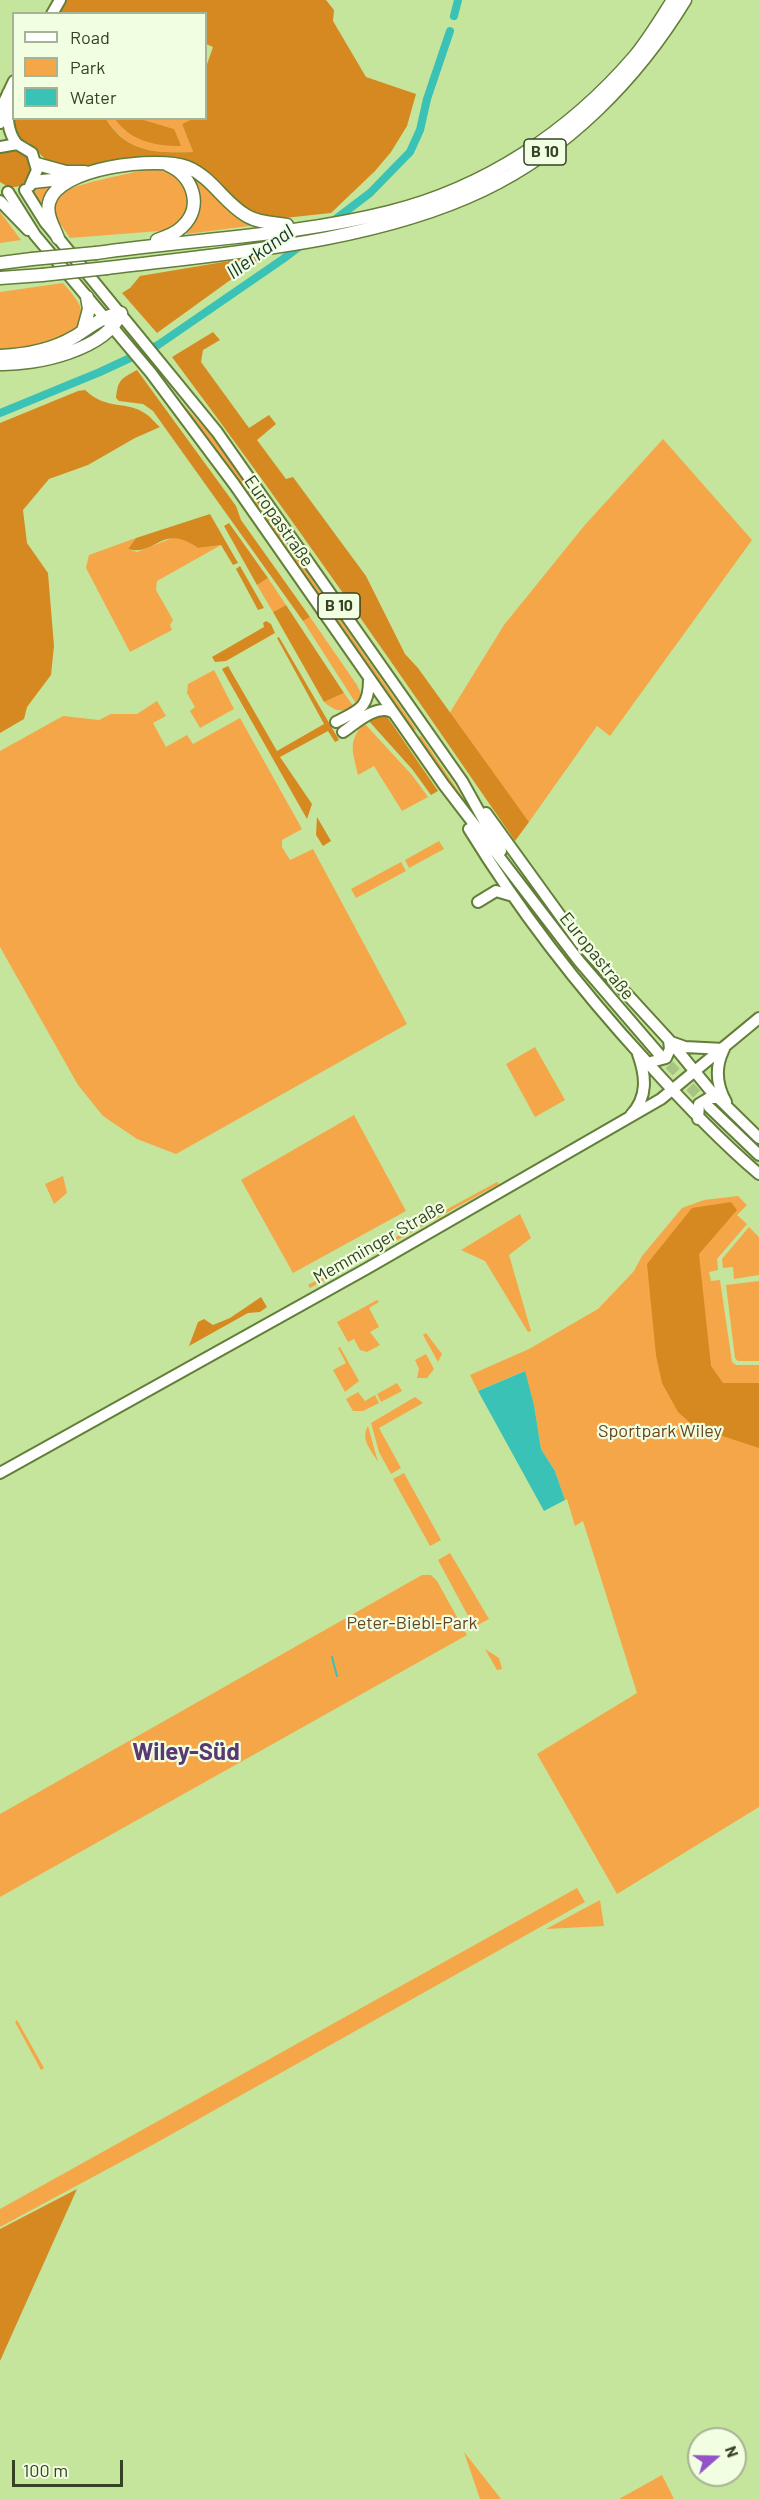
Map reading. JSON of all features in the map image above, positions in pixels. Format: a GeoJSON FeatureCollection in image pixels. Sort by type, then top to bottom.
{"type":"FeatureCollection","features":[{"type":"Feature","properties":{"kind":"highway","name":"B 10"},"geometry":{"type":"LineString","coordinates":[[0,263],[303,227],[379,214],[430,200],[474,182],[556,132],[591,103],[635,56],[673,0]]}},
{"type":"Feature","properties":{"kind":"highway","name":"B 10"},"geometry":{"type":"LineString","coordinates":[[0,278],[42,275],[274,245],[355,232],[434,210],[483,190],[519,171],[595,113],[642,62],[666,30],[684,0]]}},
{"type":"Feature","properties":{"kind":"highway","name":"B 10"},"geometry":{"type":"LineString","coordinates":[[37,164],[66,172],[98,171],[148,162],[175,164],[194,170],[230,204],[253,219],[303,227]]}},
{"type":"Feature","properties":{"kind":"highway"},"geometry":{"type":"LineString","coordinates":[[136,247],[176,232],[188,221],[193,211],[194,197],[188,181],[179,172],[163,163]]}},
{"type":"Feature","properties":{"kind":"highway"},"geometry":{"type":"LineString","coordinates":[[29,186],[98,171]]}},
{"type":"Feature","properties":{"kind":"highway"},"geometry":{"type":"LineString","coordinates":[[58,238],[50,219],[49,201],[58,189],[77,177]]}},
{"type":"Feature","properties":{"kind":"highway"},"geometry":{"type":"LineString","coordinates":[[83,331],[89,309],[87,297]]}},
{"type":"Feature","properties":{"kind":"highway"},"geometry":{"type":"LineString","coordinates":[[0,356],[49,348],[83,331],[104,317],[121,313]]}},
{"type":"Feature","properties":{"kind":"highway"},"geometry":{"type":"LineString","coordinates":[[0,364],[39,361],[76,350],[113,328],[121,313]]}},
{"type":"Feature","properties":{"kind":"main road"},"geometry":{"type":"LineString","coordinates":[[0,123],[1,113],[12,86]]}},
{"type":"Feature","properties":{"kind":"main road"},"geometry":{"type":"LineString","coordinates":[[0,147],[17,144],[11,135],[7,120],[9,93]]}},
{"type":"Feature","properties":{"kind":"main road","name":"B 10"},"geometry":{"type":"LineString","coordinates":[[17,144],[28,149],[37,164]]}},
{"type":"Feature","properties":{"kind":"main road"},"geometry":{"type":"LineString","coordinates":[[29,186],[37,164]]}},
{"type":"Feature","properties":{"kind":"main road","name":"B 10"},"geometry":{"type":"LineString","coordinates":[[4,191],[29,186]]}},
{"type":"Feature","properties":{"kind":"main road","name":"Europastraße"},"geometry":{"type":"LineString","coordinates":[[29,186],[31,202],[58,238],[217,432],[462,781],[514,875]]}},
{"type":"Feature","properties":{"kind":"main road","name":"Europastraße"},"geometry":{"type":"LineString","coordinates":[[4,191],[35,235],[151,373],[234,484],[369,680],[444,784],[579,961],[659,1054]]}},
{"type":"Feature","properties":{"kind":"main road"},"geometry":{"type":"LineString","coordinates":[[0,201],[21,225],[35,235]]}},
{"type":"Feature","properties":{"kind":"main road"},"geometry":{"type":"LineString","coordinates":[[336,722],[367,702],[369,680]]}},
{"type":"Feature","properties":{"kind":"main road"},"geometry":{"type":"LineString","coordinates":[[343,732],[378,710],[386,709],[392,712]]}},
{"type":"Feature","properties":{"kind":"main road"},"geometry":{"type":"LineString","coordinates":[[462,781],[580,943],[669,1040],[717,1098],[759,1138]]}},
{"type":"Feature","properties":{"kind":"main road"},"geometry":{"type":"LineString","coordinates":[[444,784],[490,863],[574,978],[698,1119],[759,1174]]}},
{"type":"Feature","properties":{"kind":"main road"},"geometry":{"type":"LineString","coordinates":[[490,863],[496,882],[496,891]]}},
{"type":"Feature","properties":{"kind":"main road"},"geometry":{"type":"LineString","coordinates":[[496,891],[513,897]]}},
{"type":"Feature","properties":{"kind":"main road"},"geometry":{"type":"LineString","coordinates":[[478,902],[496,891]]}},
{"type":"Feature","properties":{"kind":"main road","name":"Memminger Straße"},"geometry":{"type":"LineString","coordinates":[[0,1473],[366,1269],[626,1119],[672,1091],[759,1017]]}},
{"type":"Feature","properties":{"kind":"main road"},"geometry":{"type":"LineString","coordinates":[[669,1040],[685,1047],[724,1048],[718,1066],[718,1079],[723,1098],[732,1113]]}},
{"type":"Feature","properties":{"kind":"main road"},"geometry":{"type":"LineString","coordinates":[[647,1062],[666,1058],[670,1049],[669,1040]]}},
{"type":"Feature","properties":{"kind":"main road"},"geometry":{"type":"LineString","coordinates":[[626,1119],[638,1106],[644,1090],[644,1074],[636,1050]]}},
{"type":"Feature","properties":{"kind":"main road"},"geometry":{"type":"LineString","coordinates":[[698,1119],[699,1104],[709,1098],[717,1098]]}},
{"type":"Feature","properties":{"kind":"main road"},"geometry":{"type":"LineString","coordinates":[[709,1107],[759,1155]]}},
{"type":"Feature","properties":{"kind":"green space"},"geometry":{"type":"Polygon","coordinates":[[[107,120],[116,120],[125,131],[174,129],[144,120],[190,120],[182,124],[193,152],[144,149],[133,145],[107,120]]]}},
{"type":"Feature","properties":{"kind":"green space"},"geometry":{"type":"Polygon","coordinates":[[[151,168],[175,175],[183,182],[187,190],[189,200],[187,210],[172,230],[70,238],[53,213],[55,199],[71,189],[151,168]]]}},
{"type":"Feature","properties":{"kind":"green space"},"geometry":{"type":"Polygon","coordinates":[[[191,175],[257,225],[187,234],[185,230],[192,221],[191,175]]]}},
{"type":"Feature","properties":{"kind":"green space"},"geometry":{"type":"Polygon","coordinates":[[[62,183],[46,218],[33,193],[41,185],[62,183]]]}},
{"type":"Feature","properties":{"kind":"green space"},"geometry":{"type":"Polygon","coordinates":[[[0,212],[21,240],[0,243],[0,212]]]}},
{"type":"Feature","properties":{"kind":"green space"},"geometry":{"type":"Polygon","coordinates":[[[63,283],[82,311],[79,325],[71,332],[48,343],[0,352],[0,292],[63,283]]]}},
{"type":"Feature","properties":{"kind":"green space"},"geometry":{"type":"Polygon","coordinates":[[[180,403],[211,435],[285,539],[281,542],[180,403]]]}},
{"type":"Feature","properties":{"kind":"green space"},"geometry":{"type":"Polygon","coordinates":[[[663,439],[752,540],[610,736],[597,726],[529,822],[449,714],[504,625],[584,526],[663,439]]]}},
{"type":"Feature","properties":{"kind":"green space"},"geometry":{"type":"Polygon","coordinates":[[[175,537],[185,539],[198,548],[221,545],[157,581],[156,590],[173,620],[170,625],[172,630],[130,652],[86,568],[89,555],[136,538],[128,549],[137,552],[175,537]]]}},
{"type":"Feature","properties":{"kind":"green space"},"geometry":{"type":"Polygon","coordinates":[[[288,545],[416,729],[412,732],[284,548],[288,545]]]}},
{"type":"Feature","properties":{"kind":"green space"},"geometry":{"type":"Polygon","coordinates":[[[268,578],[286,605],[273,612],[257,585],[268,578]]]}},
{"type":"Feature","properties":{"kind":"green space"},"geometry":{"type":"Polygon","coordinates":[[[310,617],[357,685],[363,698],[357,705],[303,621],[310,617]]]}},
{"type":"Feature","properties":{"kind":"green space"},"geometry":{"type":"Polygon","coordinates":[[[214,670],[234,709],[200,728],[190,711],[195,707],[187,693],[188,684],[214,670]]]}},
{"type":"Feature","properties":{"kind":"green space"},"geometry":{"type":"Polygon","coordinates":[[[344,693],[354,707],[338,710],[324,702],[344,693]]]}},
{"type":"Feature","properties":{"kind":"green space"},"geometry":{"type":"Polygon","coordinates":[[[157,701],[166,716],[153,723],[166,747],[187,735],[193,744],[240,718],[302,829],[282,840],[282,847],[290,860],[313,849],[407,1024],[176,1154],[137,1139],[103,1116],[78,1085],[0,947],[0,751],[63,716],[99,720],[111,714],[137,714],[157,701]]]}},
{"type":"Feature","properties":{"kind":"green space"},"geometry":{"type":"Polygon","coordinates":[[[364,723],[412,775],[428,797],[402,811],[374,766],[358,775],[353,742],[364,723]]]}},
{"type":"Feature","properties":{"kind":"green space"},"geometry":{"type":"Polygon","coordinates":[[[421,736],[480,823],[478,825],[416,739],[421,736]]]}},
{"type":"Feature","properties":{"kind":"green space"},"geometry":{"type":"Polygon","coordinates":[[[439,841],[444,849],[409,868],[405,860],[439,841]]]}},
{"type":"Feature","properties":{"kind":"green space"},"geometry":{"type":"Polygon","coordinates":[[[401,862],[406,871],[356,898],[351,889],[401,862]]]}},
{"type":"Feature","properties":{"kind":"green space"},"geometry":{"type":"Polygon","coordinates":[[[535,1047],[565,1100],[535,1117],[506,1064],[535,1047]]]}},
{"type":"Feature","properties":{"kind":"green space"},"geometry":{"type":"Polygon","coordinates":[[[354,1115],[406,1211],[293,1273],[241,1180],[354,1115]]]}},
{"type":"Feature","properties":{"kind":"green space"},"geometry":{"type":"Polygon","coordinates":[[[63,1176],[67,1193],[54,1204],[45,1184],[63,1176]]]}},
{"type":"Feature","properties":{"kind":"green space"},"geometry":{"type":"Polygon","coordinates":[[[497,1182],[499,1184],[310,1288],[308,1285],[497,1182]]]}},
{"type":"Feature","properties":{"kind":"green space","name":"Sportpark Wiley"},"geometry":{"type":"Polygon","coordinates":[[[738,1196],[747,1205],[737,1215],[747,1224],[717,1259],[718,1270],[709,1272],[711,1281],[720,1280],[732,1362],[736,1365],[759,1365],[759,1807],[617,1894],[537,1754],[637,1693],[583,1521],[575,1526],[555,1471],[541,1449],[534,1405],[524,1371],[478,1391],[470,1375],[529,1349],[598,1309],[634,1271],[642,1256],[682,1208],[704,1200],[738,1196]]]}},
{"type":"Feature","properties":{"kind":"green space"},"geometry":{"type":"Polygon","coordinates":[[[520,1214],[531,1238],[509,1255],[531,1331],[528,1332],[485,1261],[461,1250],[520,1214]]]}},
{"type":"Feature","properties":{"kind":"green space"},"geometry":{"type":"Polygon","coordinates":[[[749,1227],[759,1237],[759,1275],[734,1279],[733,1267],[723,1268],[722,1259],[749,1227]]]}},
{"type":"Feature","properties":{"kind":"green space"},"geometry":{"type":"Polygon","coordinates":[[[759,1281],[759,1361],[738,1361],[735,1358],[726,1285],[759,1281]]]}},
{"type":"Feature","properties":{"kind":"green space"},"geometry":{"type":"Polygon","coordinates":[[[377,1300],[379,1302],[369,1308],[379,1327],[370,1332],[380,1345],[367,1352],[360,1350],[354,1339],[348,1342],[337,1322],[377,1300]]]}},
{"type":"Feature","properties":{"kind":"green space"},"geometry":{"type":"Polygon","coordinates":[[[426,1333],[442,1354],[438,1362],[423,1335],[426,1333]]]}},
{"type":"Feature","properties":{"kind":"green space"},"geometry":{"type":"Polygon","coordinates":[[[340,1347],[359,1381],[345,1392],[333,1370],[346,1363],[338,1348],[340,1347]]]}},
{"type":"Feature","properties":{"kind":"green space"},"geometry":{"type":"Polygon","coordinates":[[[426,1354],[434,1369],[427,1378],[417,1378],[419,1369],[415,1360],[426,1354]]]}},
{"type":"Feature","properties":{"kind":"green space"},"geometry":{"type":"Polygon","coordinates":[[[397,1383],[402,1391],[381,1402],[377,1394],[397,1383]]]}},
{"type":"Feature","properties":{"kind":"green space"},"geometry":{"type":"Polygon","coordinates":[[[358,1392],[365,1401],[375,1395],[379,1403],[363,1411],[353,1411],[346,1399],[358,1392]]]}},
{"type":"Feature","properties":{"kind":"green space"},"geometry":{"type":"Polygon","coordinates":[[[415,1397],[423,1403],[379,1428],[401,1468],[391,1474],[379,1452],[371,1423],[415,1397]]]}},
{"type":"Feature","properties":{"kind":"green space"},"geometry":{"type":"Polygon","coordinates":[[[368,1426],[378,1462],[366,1440],[368,1426]]]}},
{"type":"Feature","properties":{"kind":"green space"},"geometry":{"type":"Polygon","coordinates":[[[404,1473],[441,1540],[430,1546],[393,1479],[404,1473]]]}},
{"type":"Feature","properties":{"kind":"green space"},"geometry":{"type":"Polygon","coordinates":[[[450,1553],[489,1619],[474,1627],[438,1560],[450,1553]]]}},
{"type":"Feature","properties":{"kind":"green space","name":"Peter-Biebl-Park"},"geometry":{"type":"Polygon","coordinates":[[[422,1575],[431,1575],[437,1581],[467,1635],[0,1897],[0,1814],[422,1575]]]}},
{"type":"Feature","properties":{"kind":"green space"},"geometry":{"type":"Polygon","coordinates":[[[485,1649],[499,1658],[502,1669],[497,1670],[485,1649]]]}},
{"type":"Feature","properties":{"kind":"green space"},"geometry":{"type":"Polygon","coordinates":[[[577,1888],[585,1902],[156,2143],[0,2227],[0,2209],[577,1888]]]}},
{"type":"Feature","properties":{"kind":"green space"},"geometry":{"type":"Polygon","coordinates":[[[600,1900],[604,1926],[546,1929],[600,1900]]]}},
{"type":"Feature","properties":{"kind":"green space"},"geometry":{"type":"Polygon","coordinates":[[[17,2020],[44,2068],[41,2070],[15,2022],[17,2020]]]}},
{"type":"Feature","properties":{"kind":"green space"},"geometry":{"type":"Polygon","coordinates":[[[464,2452],[501,2499],[480,2499],[464,2452]]]}},
{"type":"Feature","properties":{"kind":"green space"},"geometry":{"type":"Polygon","coordinates":[[[662,2475],[674,2499],[619,2499],[662,2475]]]}},
{"type":"Feature","properties":{"kind":"shaded area"},"geometry":{"type":"Polygon","coordinates":[[[66,0],[326,0],[334,10],[333,21],[366,77],[416,94],[407,126],[391,152],[375,171],[331,213],[275,219],[258,216],[242,208],[190,163],[153,157],[67,167],[46,160],[29,143],[20,139],[16,133],[14,120],[107,120],[123,139],[133,145],[155,151],[193,152],[182,124],[190,120],[207,120],[207,64],[213,47],[207,44],[207,12],[58,12],[66,0]]]}},
{"type":"Feature","properties":{"kind":"shaded area"},"geometry":{"type":"Polygon","coordinates":[[[116,120],[144,120],[174,129],[181,146],[144,141],[116,120]]]}},
{"type":"Feature","properties":{"kind":"shaded area"},"geometry":{"type":"Polygon","coordinates":[[[19,149],[29,157],[32,170],[27,180],[20,186],[11,187],[0,182],[0,153],[5,150],[19,149]]]}},
{"type":"Feature","properties":{"kind":"shaded area"},"geometry":{"type":"Polygon","coordinates":[[[265,255],[157,333],[122,293],[130,288],[140,276],[265,255]]]}},
{"type":"Feature","properties":{"kind":"shaded area"},"geometry":{"type":"Polygon","coordinates":[[[213,332],[220,340],[203,350],[201,362],[249,428],[269,415],[276,424],[257,440],[286,479],[293,477],[366,576],[405,654],[418,668],[529,822],[515,841],[389,658],[172,357],[213,332]]]}},
{"type":"Feature","properties":{"kind":"shaded area"},"geometry":{"type":"Polygon","coordinates":[[[137,370],[236,506],[241,520],[310,617],[303,621],[153,411],[143,404],[119,401],[116,398],[121,380],[137,370]]]}},
{"type":"Feature","properties":{"kind":"shaded area"},"geometry":{"type":"Polygon","coordinates":[[[85,390],[101,401],[139,410],[160,427],[135,438],[88,465],[49,479],[23,510],[27,543],[48,573],[54,646],[51,675],[27,707],[24,719],[0,733],[0,423],[85,390]]]}},
{"type":"Feature","properties":{"kind":"shaded area"},"geometry":{"type":"Polygon","coordinates":[[[210,514],[238,563],[233,565],[221,545],[198,548],[176,538],[167,539],[146,549],[128,549],[136,538],[210,514]]]}},
{"type":"Feature","properties":{"kind":"shaded area"},"geometry":{"type":"Polygon","coordinates":[[[229,523],[268,578],[257,585],[224,526],[229,523]]]}},
{"type":"Feature","properties":{"kind":"shaded area"},"geometry":{"type":"Polygon","coordinates":[[[240,566],[264,608],[258,610],[236,569],[240,566]]]}},
{"type":"Feature","properties":{"kind":"shaded area"},"geometry":{"type":"Polygon","coordinates":[[[286,605],[344,693],[324,702],[273,612],[286,605]]]}},
{"type":"Feature","properties":{"kind":"shaded area"},"geometry":{"type":"Polygon","coordinates":[[[266,621],[271,624],[275,633],[226,661],[215,662],[212,657],[264,627],[263,623],[266,621]]]}},
{"type":"Feature","properties":{"kind":"shaded area"},"geometry":{"type":"Polygon","coordinates":[[[279,637],[339,740],[335,742],[328,731],[280,757],[312,804],[307,819],[222,669],[228,666],[277,751],[324,724],[277,638],[279,637]]]}},
{"type":"Feature","properties":{"kind":"shaded area"},"geometry":{"type":"Polygon","coordinates":[[[375,713],[386,715],[438,791],[431,795],[412,769],[367,719],[375,713]]]}},
{"type":"Feature","properties":{"kind":"shaded area"},"geometry":{"type":"Polygon","coordinates":[[[317,817],[331,841],[323,846],[316,835],[317,817]]]}},
{"type":"Feature","properties":{"kind":"shaded area"},"geometry":{"type":"Polygon","coordinates":[[[731,1202],[737,1210],[699,1254],[711,1366],[723,1383],[759,1383],[759,1448],[695,1427],[678,1412],[662,1383],[656,1355],[647,1264],[692,1208],[731,1202]]]}},
{"type":"Feature","properties":{"kind":"shaded area"},"geometry":{"type":"Polygon","coordinates":[[[261,1297],[267,1307],[260,1312],[248,1313],[189,1346],[198,1322],[204,1319],[213,1325],[230,1318],[261,1297]]]}},
{"type":"Feature","properties":{"kind":"shaded area"},"geometry":{"type":"Polygon","coordinates":[[[77,2189],[0,2361],[0,2229],[77,2189]]]}},
{"type":"Feature","properties":{"kind":"water"},"geometry":{"type":"Polygon","coordinates":[[[525,1371],[534,1405],[541,1449],[555,1471],[565,1500],[544,1511],[478,1391],[525,1371]]]}},
{"type":"Feature","properties":{"kind":"waterway","name":"Illerkanal"},"geometry":{"type":"LineString","coordinates":[[454,16],[458,0]]}},
{"type":"Feature","properties":{"kind":"waterway","name":"Illerkanal"},"geometry":{"type":"LineString","coordinates":[[0,413],[100,372],[158,345],[283,259],[370,193],[410,152],[420,130],[427,99],[450,31]]}},
{"type":"Feature","properties":{"kind":"waterway"},"geometry":{"type":"LineString","coordinates":[[332,1657],[337,1676]]}},
{"type":"Feature","properties":{"kind":"tunnel"},"geometry":{"type":"LineString","coordinates":[[659,1054],[708,1106]]}},
{"type":"Feature","properties":{"kind":"district","name":"Wiley-Süd"},"geometry":{"type":"Point","coordinates":[186,1752]}}]}
